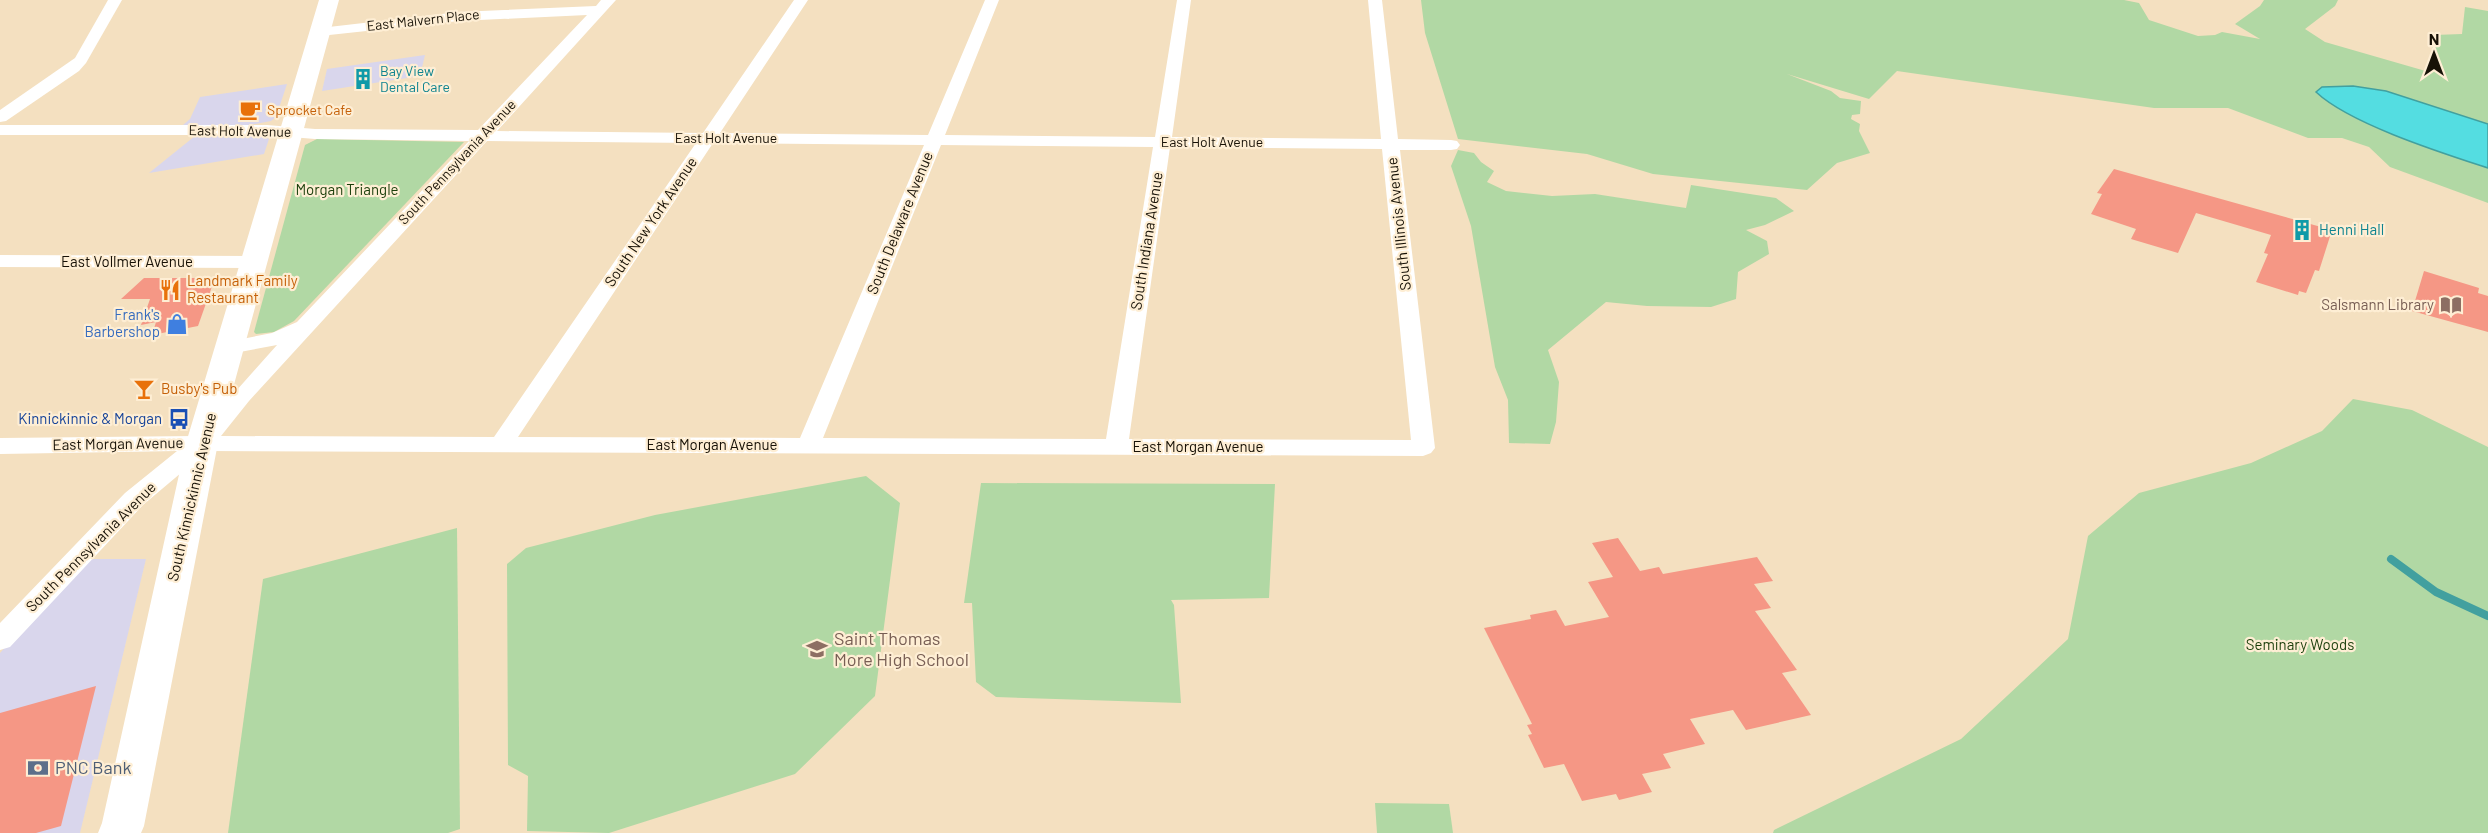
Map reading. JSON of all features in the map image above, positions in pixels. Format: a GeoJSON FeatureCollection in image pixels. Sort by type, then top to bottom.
{"type":"FeatureCollection","features":[{"type":"Feature","properties":{"kind":"main road","name":"South Kinnickinnic Avenue"},"geometry":{"type":"LineString","coordinates":[[123,831],[202,443],[329,0]]}},
{"type":"Feature","properties":{"kind":"street"},"geometry":{"type":"LineString","coordinates":[[0,117],[74,68],[81,60],[115,0]]}},
{"type":"Feature","properties":{"kind":"street","name":"South New York Avenue"},"geometry":{"type":"LineString","coordinates":[[501,444],[801,0]]}},
{"type":"Feature","properties":{"kind":"street","name":"South Delaware Avenue"},"geometry":{"type":"LineString","coordinates":[[808,446],[992,0]]}},
{"type":"Feature","properties":{"kind":"street","name":"South Indiana Avenue"},"geometry":{"type":"LineString","coordinates":[[1116,447],[1184,0]]}},
{"type":"Feature","properties":{"kind":"street","name":"South Illinois Avenue"},"geometry":{"type":"LineString","coordinates":[[1375,0],[1423,448]]}},
{"type":"Feature","properties":{"kind":"street","name":"East Malvern Place"},"geometry":{"type":"LineString","coordinates":[[320,32],[459,15],[605,5]]}},
{"type":"Feature","properties":{"kind":"street","name":"South Pennsylvania Avenue"},"geometry":{"type":"LineString","coordinates":[[0,640],[134,499],[202,443],[241,396],[307,324],[605,5]]}},
{"type":"Feature","properties":{"kind":"street","name":"East Holt Avenue"},"geometry":{"type":"LineString","coordinates":[[0,130],[1451,145]]}},
{"type":"Feature","properties":{"kind":"street","name":"East Vollmer Avenue"},"geometry":{"type":"LineString","coordinates":[[0,261],[254,262]]}},
{"type":"Feature","properties":{"kind":"street","name":"South Pennsylvania Avenue"},"geometry":{"type":"LineString","coordinates":[[229,348],[278,338],[307,324]]}},
{"type":"Feature","properties":{"kind":"street","name":"East Morgan Avenue"},"geometry":{"type":"LineString","coordinates":[[0,446],[202,443],[1423,448]]}},
{"type":"Feature","properties":{"kind":"shaded area"},"geometry":{"type":"Polygon","coordinates":[[[425,55],[420,76],[322,91],[327,69],[425,55]]]}},
{"type":"Feature","properties":{"kind":"shaded area"},"geometry":{"type":"Polygon","coordinates":[[[287,84],[276,117],[271,121],[250,125],[183,125],[190,119],[200,97],[287,84]]]}},
{"type":"Feature","properties":{"kind":"shaded area"},"geometry":{"type":"Polygon","coordinates":[[[195,136],[264,136],[269,139],[264,154],[149,173],[195,136]]]}},
{"type":"Feature","properties":{"kind":"shaded area"},"geometry":{"type":"Polygon","coordinates":[[[84,559],[146,559],[80,833],[0,833],[0,653],[84,559]]]}},
{"type":"Feature","properties":{"kind":"green space"},"geometry":{"type":"Polygon","coordinates":[[[1421,0],[2124,0],[2139,3],[2149,20],[2198,36],[2215,35],[2222,32],[2260,39],[2235,24],[2260,6],[2264,0],[2338,0],[2335,6],[2305,29],[2325,42],[2429,72],[2434,35],[2462,34],[2465,7],[2488,11],[2488,203],[2390,167],[2369,147],[2342,138],[2308,138],[2228,108],[2154,108],[1897,71],[1869,99],[1787,74],[1831,91],[1840,98],[1861,101],[1860,114],[1852,115],[1851,119],[1860,124],[1859,131],[1870,153],[1837,163],[1807,190],[1653,174],[1587,154],[1458,139],[1425,33],[1421,0]]]}},
{"type":"Feature","properties":{"kind":"green space","name":"Morgan Triangle"},"geometry":{"type":"Polygon","coordinates":[[[317,139],[464,142],[294,321],[274,332],[256,334],[254,332],[305,145],[317,139]]]}},
{"type":"Feature","properties":{"kind":"green space"},"geometry":{"type":"Polygon","coordinates":[[[1458,150],[1474,153],[1481,162],[1494,171],[1487,182],[1506,191],[1552,196],[1595,194],[1686,208],[1691,185],[1776,198],[1794,211],[1765,225],[1746,230],[1767,241],[1769,254],[1738,272],[1736,299],[1711,307],[1647,306],[1606,302],[1548,350],[1559,382],[1556,422],[1550,444],[1509,443],[1508,400],[1495,367],[1471,226],[1451,166],[1458,150]]]}},
{"type":"Feature","properties":{"kind":"green space","name":"Seminary Woods"},"geometry":{"type":"Polygon","coordinates":[[[2353,399],[2412,410],[2488,447],[2488,833],[1773,833],[1774,830],[1961,739],[2068,639],[2088,536],[2139,493],[2251,463],[2322,431],[2353,399]]]}},
{"type":"Feature","properties":{"kind":"green space"},"geometry":{"type":"Polygon","coordinates":[[[866,476],[900,503],[875,696],[795,774],[609,833],[527,831],[528,776],[508,765],[507,564],[526,548],[655,515],[866,476]]]}},
{"type":"Feature","properties":{"kind":"green space"},"geometry":{"type":"Polygon","coordinates":[[[981,483],[1275,484],[1269,598],[1171,600],[1174,605],[1181,703],[996,697],[976,682],[972,603],[964,603],[981,483]]]}},
{"type":"Feature","properties":{"kind":"green space"},"geometry":{"type":"Polygon","coordinates":[[[457,528],[460,829],[448,833],[228,833],[263,579],[457,528]]]}},
{"type":"Feature","properties":{"kind":"green space"},"geometry":{"type":"Polygon","coordinates":[[[1375,803],[1449,804],[1453,833],[1377,833],[1375,803]]]}},
{"type":"Feature","properties":{"kind":"water"},"geometry":{"type":"Polygon","coordinates":[[[2353,86],[2386,91],[2488,124],[2488,168],[2422,146],[2373,126],[2331,104],[2316,92],[2322,87],[2353,86]]]}},
{"type":"Feature","properties":{"kind":"building","name":"Henni Hall"},"geometry":{"type":"Polygon","coordinates":[[[2114,169],[2332,230],[2319,271],[2315,270],[2306,293],[2299,291],[2298,295],[2256,282],[2268,254],[2264,253],[2271,235],[2196,213],[2178,253],[2131,239],[2136,229],[2091,214],[2102,194],[2097,193],[2114,169]]]}},
{"type":"Feature","properties":{"kind":"building","name":"Salsmann Library"},"geometry":{"type":"Polygon","coordinates":[[[2424,271],[2479,288],[2478,293],[2488,296],[2488,332],[2412,311],[2424,271]]]}},
{"type":"Feature","properties":{"kind":"building"},"geometry":{"type":"Polygon","coordinates":[[[144,278],[215,278],[198,326],[152,335],[156,322],[141,325],[150,299],[121,299],[144,278]]]}},
{"type":"Feature","properties":{"kind":"building"},"geometry":{"type":"Polygon","coordinates":[[[1618,538],[1640,571],[1659,567],[1663,574],[1757,557],[1773,581],[1754,584],[1771,608],[1755,611],[1797,670],[1782,673],[1811,715],[1746,730],[1733,710],[1690,719],[1705,744],[1663,754],[1671,768],[1642,774],[1652,792],[1619,800],[1616,794],[1582,801],[1564,764],[1544,768],[1528,735],[1532,734],[1527,725],[1532,724],[1484,628],[1531,619],[1530,615],[1556,610],[1565,626],[1609,617],[1588,582],[1613,577],[1592,543],[1618,538]]]}},
{"type":"Feature","properties":{"kind":"building","name":"PNC Bank"},"geometry":{"type":"Polygon","coordinates":[[[96,686],[61,826],[36,833],[0,833],[0,713],[96,686]]]}},
{"type":"Feature","properties":{"kind":"waterway"},"geometry":{"type":"LineString","coordinates":[[2391,559],[2436,592],[2488,616]]}},
{"type":"Feature","properties":{"kind":"place","name":"Bay View Dental Care"},"geometry":{"type":"Point","coordinates":[363,79]}},
{"type":"Feature","properties":{"kind":"place","name":"Sprocket Cafe"},"geometry":{"type":"Point","coordinates":[250,110]}},
{"type":"Feature","properties":{"kind":"place","name":"Henni Hall"},"geometry":{"type":"Point","coordinates":[2302,230]}},
{"type":"Feature","properties":{"kind":"place","name":"Landmark Family Restaurant"},"geometry":{"type":"Point","coordinates":[170,290]}},
{"type":"Feature","properties":{"kind":"place","name":"Salsmann Library"},"geometry":{"type":"Point","coordinates":[2451,305]}},
{"type":"Feature","properties":{"kind":"place","name":"Frank's Barbershop"},"geometry":{"type":"Point","coordinates":[177,324]}},
{"type":"Feature","properties":{"kind":"place","name":"Busby's Pub"},"geometry":{"type":"Point","coordinates":[144,389]}},
{"type":"Feature","properties":{"kind":"place","name":"Kinnickinnic & Morgan"},"geometry":{"type":"Point","coordinates":[179,419]}},
{"type":"Feature","properties":{"kind":"place","name":"Saint Thomas More High School"},"geometry":{"type":"Point","coordinates":[817,649]}},
{"type":"Feature","properties":{"kind":"place","name":"PNC Bank"},"geometry":{"type":"Point","coordinates":[38,768]}}]}
